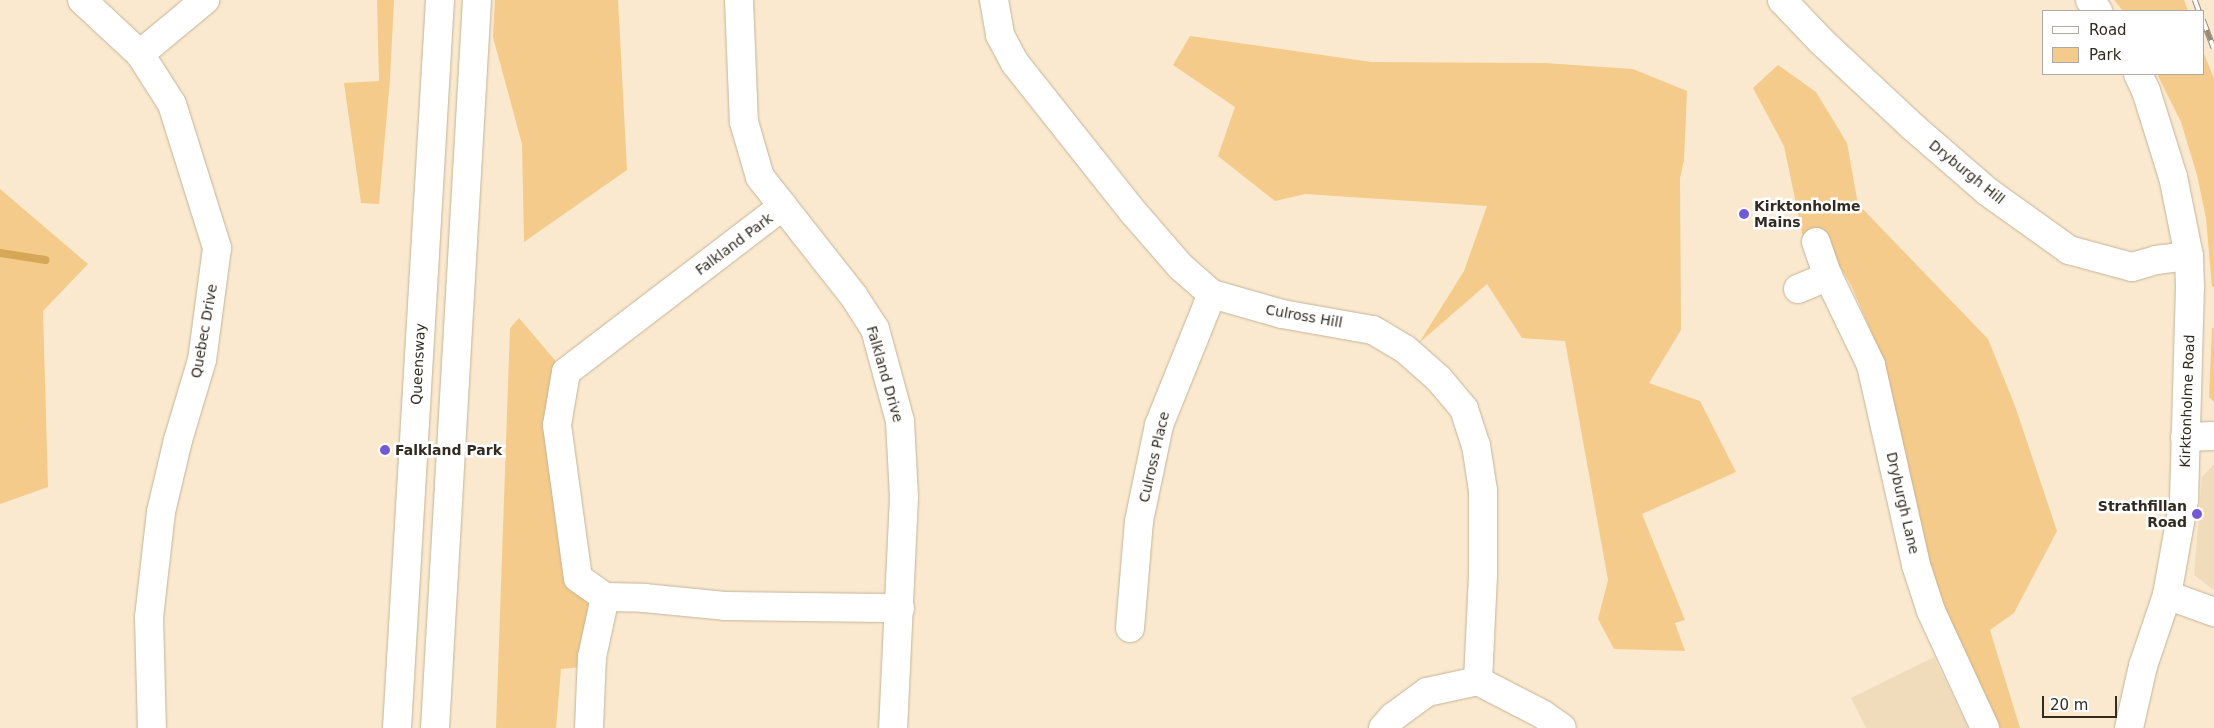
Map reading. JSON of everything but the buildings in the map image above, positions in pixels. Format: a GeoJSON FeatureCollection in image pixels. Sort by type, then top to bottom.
{"type":"FeatureCollection","features":[{"type":"Feature","properties":{"kind":"main road","name":"Quebec Drive"},"geometry":{"type":"LineString","coordinates":[[82,0],[140,54],[172,104],[217,248],[202,360],[178,440],[161,512],[149,617],[152,728]]}},
{"type":"Feature","properties":{"kind":"main road"},"geometry":{"type":"LineString","coordinates":[[140,54],[205,0]]}},
{"type":"Feature","properties":{"kind":"main road","name":"Queensway"},"geometry":{"type":"LineString","coordinates":[[398,728],[440,0]]}},
{"type":"Feature","properties":{"kind":"main road"},"geometry":{"type":"LineString","coordinates":[[435,728],[477,0]]}},
{"type":"Feature","properties":{"kind":"main road","name":"Falkland Drive"},"geometry":{"type":"LineString","coordinates":[[739,0],[744,122],[760,177],[853,296],[875,328],[900,421],[904,497],[893,728]]}},
{"type":"Feature","properties":{"kind":"main road","name":"Culross Hill"},"geometry":{"type":"LineString","coordinates":[[994,0],[1000,35],[1015,64],[1134,213],[1181,267],[1212,294],[1282,314],[1339,322],[1373,330],[1405,349],[1439,379],[1464,409],[1476,445],[1482,491],[1483,575],[1478,681]]}},
{"type":"Feature","properties":{"kind":"main road","name":"Dryburgh Hill"},"geometry":{"type":"LineString","coordinates":[[1782,0],[1820,41],[1913,127],[1988,192],[2069,250],[2132,267],[2156,260],[2189,256]]}},
{"type":"Feature","properties":{"kind":"main road","name":"Kirktonholme Road"},"geometry":{"type":"LineString","coordinates":[[2129,728],[2143,666],[2167,595],[2184,500],[2189,256],[2173,177],[2146,91],[2138,75]]}},
{"type":"Feature","properties":{"kind":"main road","name":"Falkland Park"},"geometry":{"type":"LineString","coordinates":[[605,596],[578,578],[557,425],[566,372],[783,206]]}},
{"type":"Feature","properties":{"kind":"main road","name":"Dryburgh Lane"},"geometry":{"type":"LineString","coordinates":[[1816,242],[1828,276],[1871,365],[1916,565],[1932,611],[1986,728]]}},
{"type":"Feature","properties":{"kind":"main road"},"geometry":{"type":"LineString","coordinates":[[1798,290],[1828,276]]}},
{"type":"Feature","properties":{"kind":"main road","name":"Culross Place"},"geometry":{"type":"LineString","coordinates":[[1130,628],[1139,521],[1159,425],[1212,294]]}},
{"type":"Feature","properties":{"kind":"main road"},"geometry":{"type":"LineString","coordinates":[[2185,437],[2214,436]]}},
{"type":"Feature","properties":{"kind":"main road"},"geometry":{"type":"LineString","coordinates":[[2167,595],[2214,612]]}},
{"type":"Feature","properties":{"kind":"main road"},"geometry":{"type":"LineString","coordinates":[[589,728],[592,658],[605,596],[725,606],[900,608]]}},
{"type":"Feature","properties":{"kind":"main road"},"geometry":{"type":"LineString","coordinates":[[1383,728],[1392,718],[1427,692],[1478,681],[1542,714],[1562,728]]}},
{"type":"Feature","properties":{"kind":"shaded area"},"geometry":{"type":"Polygon","coordinates":[[[2214,464],[2214,590],[2194,575],[2202,477],[2214,464]]]}},
{"type":"Feature","properties":{"kind":"shaded area"},"geometry":{"type":"Polygon","coordinates":[[[1934,657],[1968,728],[1866,728],[1851,698],[1934,657]]]}},
{"type":"Feature","properties":{"kind":"green space"},"geometry":{"type":"Polygon","coordinates":[[[377,0],[394,0],[390,79],[379,204],[361,203],[344,83],[379,81],[377,0]]]}},
{"type":"Feature","properties":{"kind":"green space"},"geometry":{"type":"Polygon","coordinates":[[[495,0],[618,0],[627,170],[524,242],[522,144],[493,37],[495,0]]]}},
{"type":"Feature","properties":{"kind":"green space"},"geometry":{"type":"Polygon","coordinates":[[[2114,0],[2184,0],[2188,10],[2122,10],[2114,0]]]}},
{"type":"Feature","properties":{"kind":"green space"},"geometry":{"type":"Polygon","coordinates":[[[1190,36],[1371,62],[1544,63],[1633,69],[1687,91],[1684,160],[1680,178],[1681,330],[1649,383],[1700,401],[1736,472],[1642,514],[1685,620],[1675,623],[1685,651],[1614,649],[1598,619],[1608,580],[1565,341],[1522,338],[1487,284],[1419,343],[1464,271],[1487,206],[1305,194],[1275,201],[1218,156],[1235,107],[1173,65],[1190,36]]]}},
{"type":"Feature","properties":{"kind":"green space"},"geometry":{"type":"Polygon","coordinates":[[[2204,54],[2214,79],[2214,287],[2212,287],[2206,218],[2197,175],[2181,122],[2158,75],[2204,75],[2204,54]]]}},
{"type":"Feature","properties":{"kind":"green space"},"geometry":{"type":"Polygon","coordinates":[[[1778,65],[1816,92],[1847,143],[1858,204],[1988,339],[2015,406],[2057,531],[2014,613],[1990,630],[2020,728],[1999,728],[1933,582],[1876,343],[1851,285],[1822,238],[1805,247],[1784,146],[1753,88],[1778,65]]]}},
{"type":"Feature","properties":{"kind":"green space"},"geometry":{"type":"Polygon","coordinates":[[[0,189],[88,264],[43,311],[48,487],[0,504],[0,189]]]}},
{"type":"Feature","properties":{"kind":"green space"},"geometry":{"type":"Polygon","coordinates":[[[519,318],[559,365],[593,609],[583,667],[561,669],[556,728],[496,728],[510,328],[519,318]]]}},
{"type":"Feature","properties":{"kind":"green space"},"geometry":{"type":"Polygon","coordinates":[[[2212,328],[2214,328],[2214,402],[2209,397],[2212,328]]]}},
{"type":"Feature","properties":{"kind":"waterway"},"geometry":{"type":"LineString","coordinates":[[0,253],[45,260]]}},
{"type":"Feature","properties":{"kind":"railway"},"geometry":{"type":"LineString","coordinates":[[2195,0],[2199,10]]}},
{"type":"Feature","properties":{"kind":"railway"},"geometry":{"type":"LineString","coordinates":[[2204,23],[2214,48]]}},
{"type":"Feature","properties":{"kind":"place","name":"Kirktonholme Mains"},"geometry":{"type":"Point","coordinates":[1744,214]}},
{"type":"Feature","properties":{"kind":"place","name":"Falkland Park"},"geometry":{"type":"Point","coordinates":[385,450]}},
{"type":"Feature","properties":{"kind":"place","name":"Strathfillan Road"},"geometry":{"type":"Point","coordinates":[2197,514]}}]}
